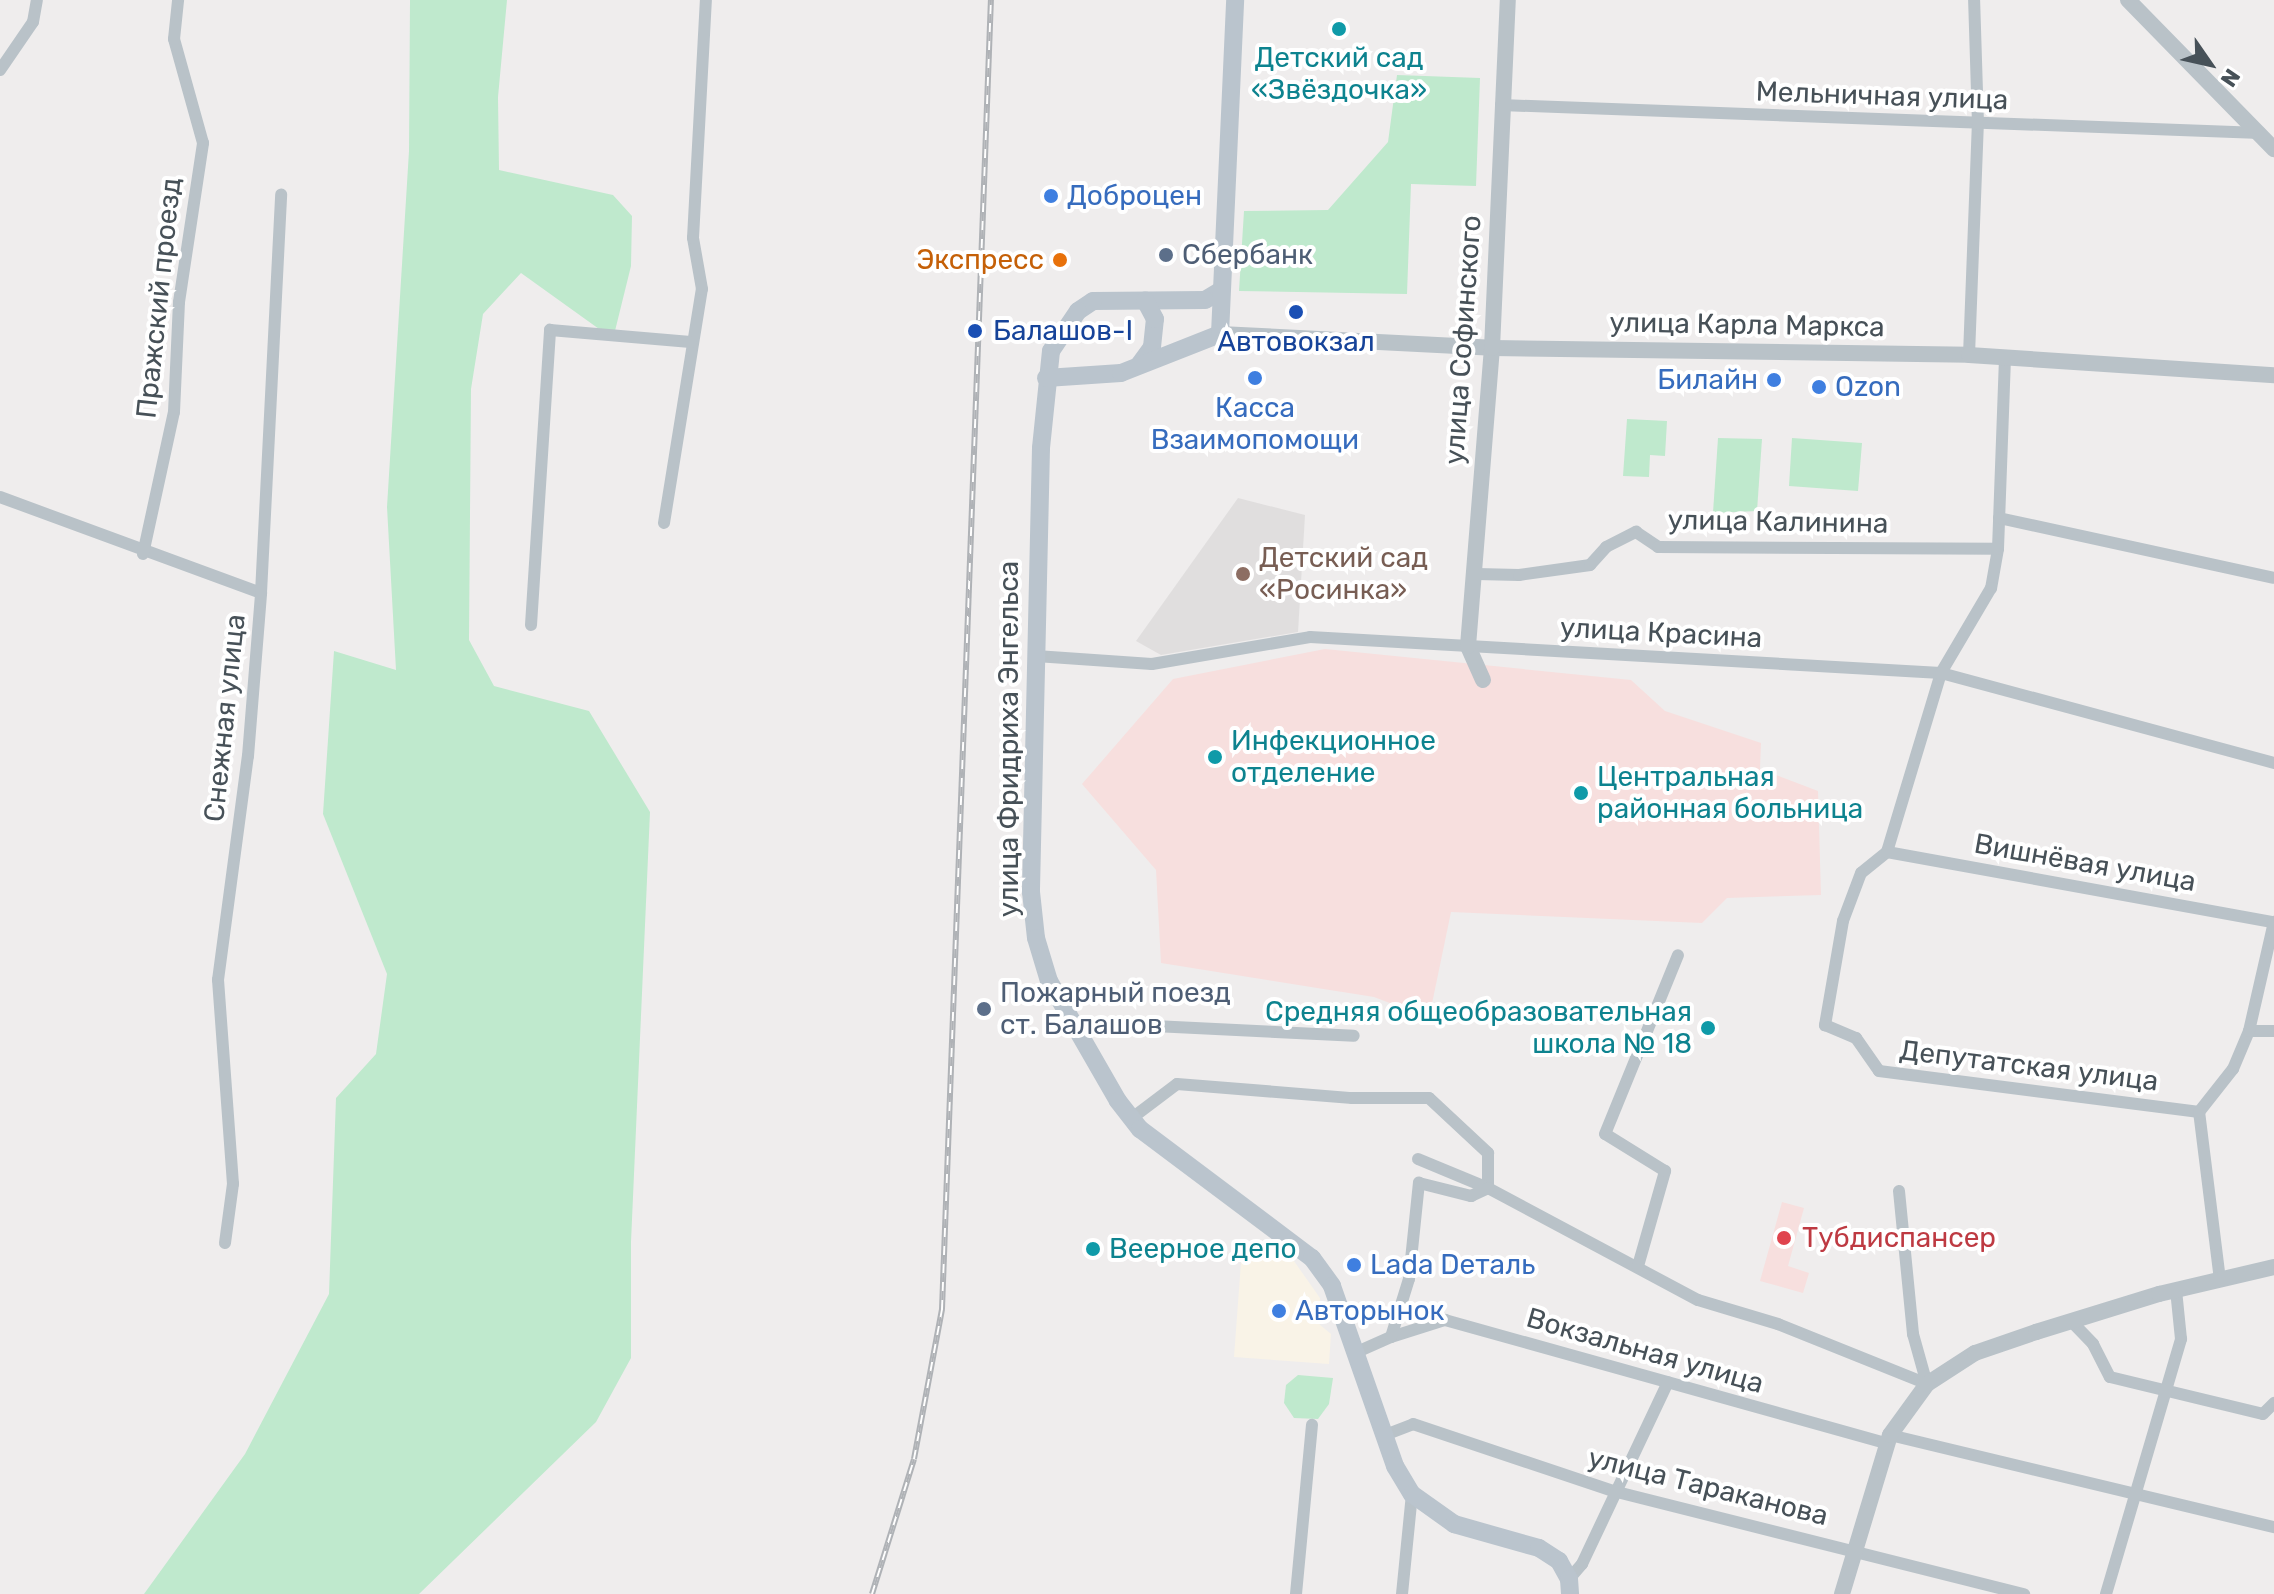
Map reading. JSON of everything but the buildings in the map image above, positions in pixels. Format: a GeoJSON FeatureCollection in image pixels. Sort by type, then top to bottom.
{"type":"FeatureCollection","features":[{"type":"Feature","properties":{"kind":"main road"},"geometry":{"type":"LineString","coordinates":[[1046,378],[1121,373],[1220,334],[1235,0]]}},
{"type":"Feature","properties":{"kind":"main road","name":"улица Фридриха Энгельса"},"geometry":{"type":"LineString","coordinates":[[1220,291],[1205,300],[1093,301],[1078,311],[1051,351],[1046,378],[1031,892],[1049,981],[1132,1118],[1168,1155],[1312,1258],[1332,1286],[1385,1435],[1412,1494]]}},
{"type":"Feature","properties":{"kind":"main road"},"geometry":{"type":"LineString","coordinates":[[1139,365],[1152,347],[1155,319],[1145,300]]}},
{"type":"Feature","properties":{"kind":"main road"},"geometry":{"type":"LineString","coordinates":[[1412,1494],[1454,1524],[1539,1548],[1559,1561],[1570,1586]]}},
{"type":"Feature","properties":{"kind":"street"},"geometry":{"type":"LineString","coordinates":[[0,70],[33,22],[37,0]]}},
{"type":"Feature","properties":{"kind":"street","name":"Пражский проезд"},"geometry":{"type":"LineString","coordinates":[[144,552],[174,412],[181,288],[203,143],[174,39],[178,0]]}},
{"type":"Feature","properties":{"kind":"street"},"geometry":{"type":"LineString","coordinates":[[664,523],[690,342],[702,289],[693,238],[693,199],[706,0]]}},
{"type":"Feature","properties":{"kind":"street","name":"улица Софинского"},"geometry":{"type":"LineString","coordinates":[[1468,646],[1477,574],[1476,521],[1492,348],[1508,0]]}},
{"type":"Feature","properties":{"kind":"street"},"geometry":{"type":"LineString","coordinates":[[1969,355],[1978,124],[1974,0]]}},
{"type":"Feature","properties":{"kind":"street"},"geometry":{"type":"LineString","coordinates":[[2128,0],[2274,149]]}},
{"type":"Feature","properties":{"kind":"street","name":"Мельничная улица"},"geometry":{"type":"LineString","coordinates":[[1501,105],[2260,133]]}},
{"type":"Feature","properties":{"kind":"street","name":"Снежная улица"},"geometry":{"type":"LineString","coordinates":[[225,1243],[233,1184],[218,980],[248,756],[261,593],[281,195]]}},
{"type":"Feature","properties":{"kind":"street"},"geometry":{"type":"LineString","coordinates":[[531,625],[550,330],[690,342]]}},
{"type":"Feature","properties":{"kind":"street","name":"улица Карла Маркса"},"geometry":{"type":"LineString","coordinates":[[1220,334],[1492,348],[1969,355],[2274,375]]}},
{"type":"Feature","properties":{"kind":"street"},"geometry":{"type":"LineString","coordinates":[[1887,852],[1941,673],[1991,588],[1998,549],[2005,358]]}},
{"type":"Feature","properties":{"kind":"street"},"geometry":{"type":"LineString","coordinates":[[0,497],[261,593]]}},
{"type":"Feature","properties":{"kind":"street"},"geometry":{"type":"LineString","coordinates":[[1999,518],[2274,578]]}},
{"type":"Feature","properties":{"kind":"street","name":"улица Калинина"},"geometry":{"type":"LineString","coordinates":[[1477,574],[1519,575],[1590,565],[1606,547],[1636,532],[1658,547],[1998,549]]}},
{"type":"Feature","properties":{"kind":"street","name":"улица Красина"},"geometry":{"type":"LineString","coordinates":[[1036,656],[1152,664],[1310,637],[1941,673],[2274,763]]}},
{"type":"Feature","properties":{"kind":"street"},"geometry":{"type":"LineString","coordinates":[[1468,646],[1483,680]]}},
{"type":"Feature","properties":{"kind":"street","name":"Вишнёвая улица"},"geometry":{"type":"LineString","coordinates":[[1887,852],[2274,922]]}},
{"type":"Feature","properties":{"kind":"street","name":"Депутатская улица"},"geometry":{"type":"LineString","coordinates":[[1887,852],[1861,873],[1843,921],[1825,1025],[1856,1038],[1879,1071],[2199,1112]]}},
{"type":"Feature","properties":{"kind":"street"},"geometry":{"type":"LineString","coordinates":[[2220,1280],[2199,1112],[2233,1069],[2249,1031],[2274,922]]}},
{"type":"Feature","properties":{"kind":"street"},"geometry":{"type":"LineString","coordinates":[[1638,1266],[1665,1171],[1605,1134],[1678,955]]}},
{"type":"Feature","properties":{"kind":"street"},"geometry":{"type":"LineString","coordinates":[[1072,1022],[1354,1036]]}},
{"type":"Feature","properties":{"kind":"street"},"geometry":{"type":"LineString","coordinates":[[2249,1031],[2274,1031]]}},
{"type":"Feature","properties":{"kind":"street"},"geometry":{"type":"LineString","coordinates":[[1132,1118],[1177,1084],[1352,1098],[1429,1098],[1488,1153],[1488,1188]]}},
{"type":"Feature","properties":{"kind":"street"},"geometry":{"type":"LineString","coordinates":[[1418,1159],[1488,1188],[1698,1300],[1778,1324],[1927,1384]]}},
{"type":"Feature","properties":{"kind":"street"},"geometry":{"type":"LineString","coordinates":[[1391,1337],[1409,1279],[1419,1183],[1471,1196],[1488,1188]]}},
{"type":"Feature","properties":{"kind":"street"},"geometry":{"type":"LineString","coordinates":[[1899,1191],[1913,1334],[1927,1384]]}},
{"type":"Feature","properties":{"kind":"street"},"geometry":{"type":"LineString","coordinates":[[1842,1594],[1888,1439],[1927,1384],[1975,1353],[2176,1290],[2274,1267]]}},
{"type":"Feature","properties":{"kind":"street"},"geometry":{"type":"LineString","coordinates":[[2106,1594],[2181,1339],[2176,1290]]}},
{"type":"Feature","properties":{"kind":"street","name":"Вокзальная улица"},"geometry":{"type":"LineString","coordinates":[[1357,1352],[1391,1337],[1445,1320],[1888,1439],[2274,1527]]}},
{"type":"Feature","properties":{"kind":"street"},"geometry":{"type":"LineString","coordinates":[[2071,1321],[2093,1344],[2110,1377],[2263,1414],[2274,1403]]}},
{"type":"Feature","properties":{"kind":"street"},"geometry":{"type":"LineString","coordinates":[[1570,1586],[1668,1382]]}},
{"type":"Feature","properties":{"kind":"street","name":"улица Тараканова"},"geometry":{"type":"LineString","coordinates":[[1385,1435],[1413,1424],[1613,1491],[1856,1549],[2024,1594]]}},
{"type":"Feature","properties":{"kind":"street"},"geometry":{"type":"LineString","coordinates":[[1296,1594],[1312,1425]]}},
{"type":"Feature","properties":{"kind":"street"},"geometry":{"type":"LineString","coordinates":[[1402,1594],[1412,1494]]}},
{"type":"Feature","properties":{"kind":"shaded area","name":"Детский сад «Росинка»"},"geometry":{"type":"Polygon","coordinates":[[[1238,498],[1305,515],[1298,632],[1161,655],[1136,641],[1238,498]]]}},
{"type":"Feature","properties":{"kind":"shaded area"},"geometry":{"type":"Polygon","coordinates":[[[1325,649],[1631,680],[1665,711],[1761,743],[1760,769],[1818,791],[1821,895],[1727,898],[1702,923],[1451,912],[1429,1018],[1374,997],[1161,963],[1156,870],[1082,784],[1173,679],[1325,649]]]}},
{"type":"Feature","properties":{"kind":"shaded area","name":"Тубдиспансер"},"geometry":{"type":"Polygon","coordinates":[[[1782,1202],[1804,1208],[1788,1266],[1809,1273],[1803,1293],[1760,1281],[1782,1202]]]}},
{"type":"Feature","properties":{"kind":"shaded area","name":"Авторынок"},"geometry":{"type":"Polygon","coordinates":[[[1242,1249],[1289,1254],[1320,1298],[1319,1324],[1331,1334],[1329,1364],[1234,1357],[1242,1249]]]}},
{"type":"Feature","properties":{"kind":"green space"},"geometry":{"type":"Polygon","coordinates":[[[410,0],[507,0],[498,97],[499,170],[613,195],[632,216],[631,266],[613,339],[521,273],[483,314],[471,389],[469,640],[494,686],[589,711],[650,812],[631,1242],[631,1358],[596,1422],[419,1594],[144,1594],[245,1454],[329,1294],[336,1098],[376,1054],[387,974],[323,814],[334,651],[396,670],[387,507],[409,151],[410,0]]]}},
{"type":"Feature","properties":{"kind":"green space"},"geometry":{"type":"Polygon","coordinates":[[[1397,75],[1480,78],[1476,186],[1411,184],[1407,294],[1239,291],[1244,211],[1328,210],[1388,142],[1397,75]]]}},
{"type":"Feature","properties":{"kind":"green space"},"geometry":{"type":"Polygon","coordinates":[[[1627,419],[1667,421],[1665,456],[1650,455],[1649,477],[1623,476],[1627,419]]]}},
{"type":"Feature","properties":{"kind":"green space"},"geometry":{"type":"Polygon","coordinates":[[[1718,438],[1762,439],[1757,511],[1713,513],[1718,438]]]}},
{"type":"Feature","properties":{"kind":"green space"},"geometry":{"type":"Polygon","coordinates":[[[1792,438],[1862,443],[1858,491],[1789,486],[1792,438]]]}},
{"type":"Feature","properties":{"kind":"green space"},"geometry":{"type":"Polygon","coordinates":[[[1298,1375],[1333,1378],[1329,1404],[1318,1419],[1294,1418],[1284,1403],[1286,1385],[1298,1375]]]}},
{"type":"Feature","properties":{"kind":"railway"},"geometry":{"type":"LineString","coordinates":[[872,1594],[914,1459],[942,1309],[991,0]]}},
{"type":"Feature","properties":{"kind":"place","name":"Детский сад «Звёздочка»"},"geometry":{"type":"Point","coordinates":[1339,29]}},
{"type":"Feature","properties":{"kind":"place","name":"Доброцен"},"geometry":{"type":"Point","coordinates":[1051,196]}},
{"type":"Feature","properties":{"kind":"place","name":"Сбербанк"},"geometry":{"type":"Point","coordinates":[1166,255]}},
{"type":"Feature","properties":{"kind":"place","name":"Экспресс"},"geometry":{"type":"Point","coordinates":[1060,260]}},
{"type":"Feature","properties":{"kind":"place","name":"Автовокзал"},"geometry":{"type":"Point","coordinates":[1296,312]}},
{"type":"Feature","properties":{"kind":"place","name":"Балашов-I"},"geometry":{"type":"Point","coordinates":[975,331]}},
{"type":"Feature","properties":{"kind":"place","name":"Касса Взаимопомощи"},"geometry":{"type":"Point","coordinates":[1255,378]}},
{"type":"Feature","properties":{"kind":"place","name":"Билайн"},"geometry":{"type":"Point","coordinates":[1774,380]}},
{"type":"Feature","properties":{"kind":"place","name":"Ozon"},"geometry":{"type":"Point","coordinates":[1819,387]}},
{"type":"Feature","properties":{"kind":"place","name":"Детский сад «Росинка»"},"geometry":{"type":"Point","coordinates":[1243,574]}},
{"type":"Feature","properties":{"kind":"place","name":"Инфекционное отделение"},"geometry":{"type":"Point","coordinates":[1215,757]}},
{"type":"Feature","properties":{"kind":"place","name":"Центральная районная больница"},"geometry":{"type":"Point","coordinates":[1581,793]}},
{"type":"Feature","properties":{"kind":"place","name":"Пожарный поезд ст. Балашов"},"geometry":{"type":"Point","coordinates":[984,1009]}},
{"type":"Feature","properties":{"kind":"place","name":"Средняя общеобразовательная школа № 18"},"geometry":{"type":"Point","coordinates":[1708,1028]}},
{"type":"Feature","properties":{"kind":"place","name":"Тубдиспансер"},"geometry":{"type":"Point","coordinates":[1784,1238]}},
{"type":"Feature","properties":{"kind":"place","name":"Веерное депо"},"geometry":{"type":"Point","coordinates":[1093,1249]}},
{"type":"Feature","properties":{"kind":"place","name":"Lada Dеталь"},"geometry":{"type":"Point","coordinates":[1354,1265]}},
{"type":"Feature","properties":{"kind":"place","name":"Авторынок"},"geometry":{"type":"Point","coordinates":[1279,1311]}}]}
